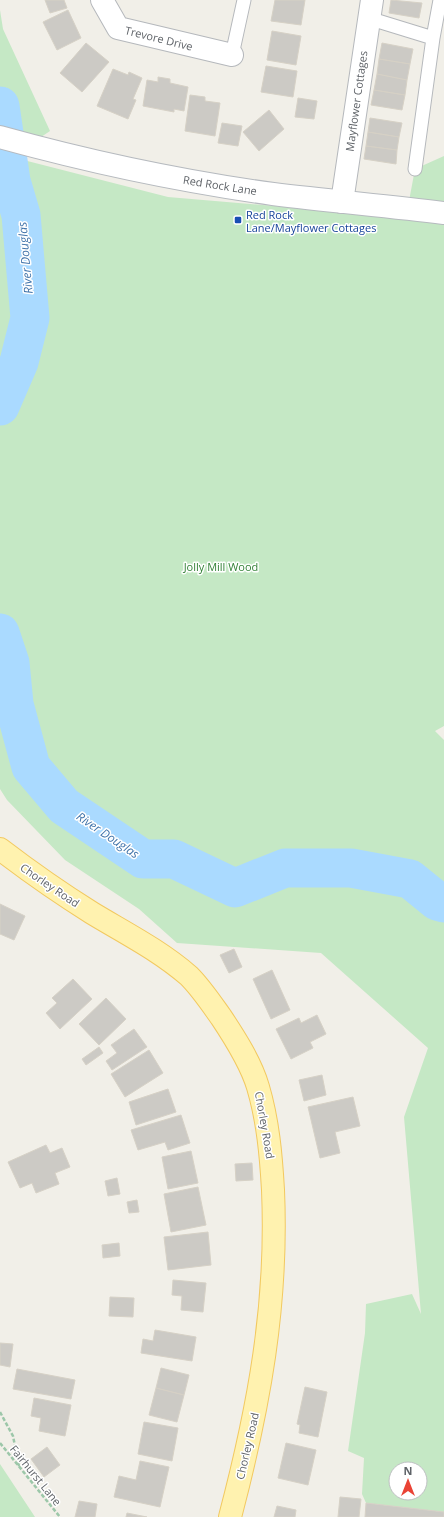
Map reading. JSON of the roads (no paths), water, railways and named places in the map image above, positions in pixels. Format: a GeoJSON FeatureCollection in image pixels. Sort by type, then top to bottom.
{"type":"FeatureCollection","features":[{"type":"Feature","properties":{"kind":"main road","name":"Trevore Drive"},"geometry":{"type":"LineString","coordinates":[[102,0],[118,28],[232,56]]}},
{"type":"Feature","properties":{"kind":"main road","name":"Mayflower Cottages"},"geometry":{"type":"LineString","coordinates":[[342,202],[370,9]]}},
{"type":"Feature","properties":{"kind":"main road","name":"Red Rock Lane"},"geometry":{"type":"LineString","coordinates":[[0,137],[144,172],[188,180],[272,194],[444,213]]}},
{"type":"Feature","properties":{"kind":"main road","name":"Chorley Road"},"geometry":{"type":"LineString","coordinates":[[0,849],[40,880],[160,953],[190,978],[211,1002],[227,1026],[258,1086],[266,1118],[271,1153],[274,1216],[273,1286],[266,1351],[252,1430],[230,1517]]}},
{"type":"Feature","properties":{"kind":"lane"},"geometry":{"type":"LineString","coordinates":[[232,56],[244,0]]}},
{"type":"Feature","properties":{"kind":"lane"},"geometry":{"type":"LineString","coordinates":[[415,169],[432,38],[440,0]]}},
{"type":"Feature","properties":{"kind":"lane"},"geometry":{"type":"LineString","coordinates":[[370,9],[432,38]]}},
{"type":"Feature","properties":{"kind":"waterway","name":"River Douglas"},"geometry":{"type":"LineString","coordinates":[[0,106],[11,181],[21,215],[30,318],[19,362],[0,406]]}},
{"type":"Feature","properties":{"kind":"waterway","name":"River Douglas"},"geometry":{"type":"LineString","coordinates":[[0,633],[10,663],[14,704],[31,767],[64,806],[143,859],[174,859],[235,888],[285,868],[351,868],[410,879],[437,901],[444,903]]}},
{"type":"Feature","properties":{"kind":"place","name":"Red Rock Lane/Mayflower Cottages"},"geometry":{"type":"Point","coordinates":[238,220]}},
{"type":"Feature","properties":{"kind":"park label","name":"Jolly Mill Wood"},"geometry":{"type":"Point","coordinates":[221,566]}}]}
